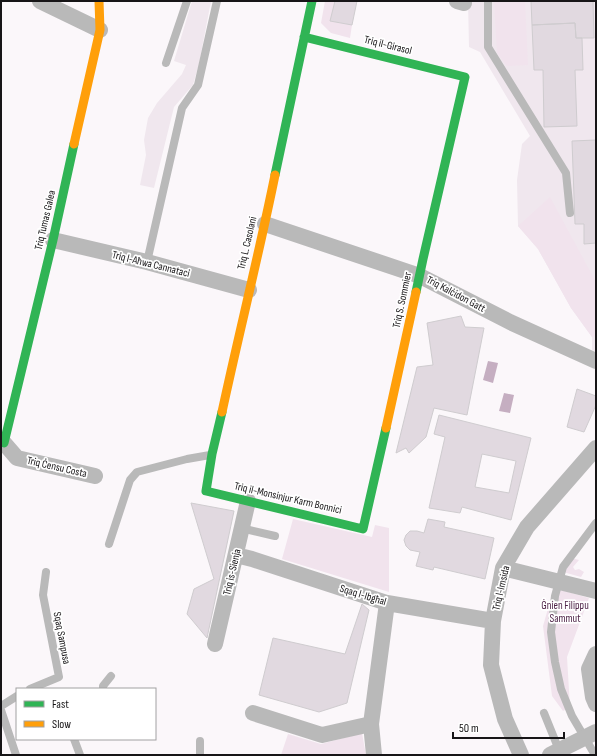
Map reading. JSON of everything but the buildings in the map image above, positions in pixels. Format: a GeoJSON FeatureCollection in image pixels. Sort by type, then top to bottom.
{"type":"FeatureCollection","features":[{"type":"Feature","properties":{"kind":"street"},"geometry":{"type":"LineString","coordinates":[[40,1],[100,30]]}},
{"type":"Feature","properties":{"kind":"street","name":"Triq Tumas Galea"},"geometry":{"type":"LineString","coordinates":[[3,443],[53,240],[100,30],[99,1]]}},
{"type":"Feature","properties":{"kind":"street","name":"Triq L. Casolani"},"geometry":{"type":"LineString","coordinates":[[206,491],[212,454],[265,224],[312,1]]}},
{"type":"Feature","properties":{"kind":"street","name":"Triq il-Girasol"},"geometry":{"type":"LineString","coordinates":[[304,37],[465,77]]}},
{"type":"Feature","properties":{"kind":"street","name":"Triq S. Sommier"},"geometry":{"type":"LineString","coordinates":[[363,529],[465,77]]}},
{"type":"Feature","properties":{"kind":"street","name":"Triq Kalċidon Gatt"},"geometry":{"type":"LineString","coordinates":[[265,224],[420,276],[510,322],[596,361]]}},
{"type":"Feature","properties":{"kind":"street","name":"Triq l-Aħwa Cannataci"},"geometry":{"type":"LineString","coordinates":[[53,240],[147,262],[249,290]]}},
{"type":"Feature","properties":{"kind":"street","name":"Triq Ċensu Costa"},"geometry":{"type":"LineString","coordinates":[[3,443],[17,458],[95,476]]}},
{"type":"Feature","properties":{"kind":"street","name":"Triq l-Imsida"},"geometry":{"type":"LineString","coordinates":[[521,755],[505,719],[491,665],[493,621],[503,568],[527,527],[596,448]]}},
{"type":"Feature","properties":{"kind":"street","name":"Triq il-Monsinjur Karm Bonnici"},"geometry":{"type":"LineString","coordinates":[[206,491],[363,529]]}},
{"type":"Feature","properties":{"kind":"street","name":"Triq is-Sienja"},"geometry":{"type":"LineString","coordinates":[[216,644],[248,501]]}},
{"type":"Feature","properties":{"kind":"street","name":"Sqaq l-Ibgħal"},"geometry":{"type":"LineString","coordinates":[[236,556],[252,559],[386,603],[493,621]]}},
{"type":"Feature","properties":{"kind":"street"},"geometry":{"type":"LineString","coordinates":[[503,568],[596,590]]}},
{"type":"Feature","properties":{"kind":"street"},"geometry":{"type":"LineString","coordinates":[[374,755],[371,724],[386,603]]}},
{"type":"Feature","properties":{"kind":"street"},"geometry":{"type":"LineString","coordinates":[[596,654],[589,669],[592,696],[596,704]]}},
{"type":"Feature","properties":{"kind":"street"},"geometry":{"type":"LineString","coordinates":[[253,713],[322,735],[371,724]]}},
{"type":"Feature","properties":{"kind":"street"},"geometry":{"type":"LineString","coordinates":[[554,753],[596,732]]}},
{"type":"Feature","properties":{"kind":"lane"},"geometry":{"type":"LineString","coordinates":[[166,63],[187,1]]}},
{"type":"Feature","properties":{"kind":"lane"},"geometry":{"type":"LineString","coordinates":[[147,262],[182,108],[198,86],[217,1]]}},
{"type":"Feature","properties":{"kind":"lane"},"geometry":{"type":"LineString","coordinates":[[488,1],[488,47],[566,173],[570,213]]}},
{"type":"Feature","properties":{"kind":"lane"},"geometry":{"type":"LineString","coordinates":[[109,544],[130,480],[138,472],[212,454]]}},
{"type":"Feature","properties":{"kind":"lane"},"geometry":{"type":"LineString","coordinates":[[595,755],[572,716],[561,689],[555,662],[551,632],[555,596],[563,568],[596,522]]}},
{"type":"Feature","properties":{"kind":"lane"},"geometry":{"type":"LineString","coordinates":[[241,528],[275,536]]}},
{"type":"Feature","properties":{"kind":"lane","name":"Sqaq Sampusa"},"geometry":{"type":"LineString","coordinates":[[32,688],[59,677],[43,595],[46,572]]}},
{"type":"Feature","properties":{"kind":"lane"},"geometry":{"type":"LineString","coordinates":[[103,688],[111,676]]}},
{"type":"Feature","properties":{"kind":"lane"},"geometry":{"type":"LineString","coordinates":[[1,706],[16,697]]}},
{"type":"Feature","properties":{"kind":"lane"},"geometry":{"type":"LineString","coordinates":[[1,710],[16,755]]}},
{"type":"Feature","properties":{"kind":"lane"},"geometry":{"type":"LineString","coordinates":[[544,713],[554,753]]}},
{"type":"Feature","properties":{"kind":"lane"},"geometry":{"type":"LineString","coordinates":[[74,740],[80,755]]}},
{"type":"Feature","properties":{"kind":"lane"},"geometry":{"type":"LineString","coordinates":[[200,741],[200,755]]}},
{"type":"Feature","properties":{"kind":"shaded area"},"geometry":{"type":"Polygon","coordinates":[[[192,1],[211,1],[199,64],[193,85],[174,107],[154,188],[140,185],[146,155],[144,140],[148,118],[157,103],[182,74],[186,65],[174,61],[192,1]]]}},
{"type":"Feature","properties":{"kind":"shaded area"},"geometry":{"type":"Polygon","coordinates":[[[468,1],[596,1],[596,352],[592,350],[592,337],[571,308],[538,249],[518,226],[517,180],[522,144],[530,136],[480,52],[469,47],[468,1]]]}},
{"type":"Feature","properties":{"kind":"shaded area"},"geometry":{"type":"Polygon","coordinates":[[[488,361],[498,363],[493,383],[483,380],[488,361]]]}},
{"type":"Feature","properties":{"kind":"shaded area"},"geometry":{"type":"Polygon","coordinates":[[[504,393],[514,395],[510,413],[499,411],[504,393]]]}},
{"type":"Feature","properties":{"kind":"green space"},"geometry":{"type":"Polygon","coordinates":[[[325,1],[335,1],[330,21],[352,25],[350,38],[331,33],[321,23],[325,1]]]}},
{"type":"Feature","properties":{"kind":"green space"},"geometry":{"type":"Polygon","coordinates":[[[494,1],[525,1],[528,65],[507,66],[497,53],[494,1]]]}},
{"type":"Feature","properties":{"kind":"green space"},"geometry":{"type":"Polygon","coordinates":[[[550,197],[596,282],[596,336],[592,337],[571,308],[538,249],[518,226],[550,197]]]}},
{"type":"Feature","properties":{"kind":"green space"},"geometry":{"type":"Polygon","coordinates":[[[293,519],[372,537],[375,525],[389,528],[389,592],[282,559],[293,519]]]}},
{"type":"Feature","properties":{"kind":"green space"},"geometry":{"type":"Polygon","coordinates":[[[572,558],[579,560],[573,567],[575,570],[579,569],[584,572],[581,577],[563,572],[572,558]]]}},
{"type":"Feature","properties":{"kind":"green space","name":"Ġnien Filippu Sammut"},"geometry":{"type":"Polygon","coordinates":[[[554,588],[589,598],[567,657],[570,707],[563,711],[552,696],[543,626],[554,588]]]}},
{"type":"Feature","properties":{"kind":"green space"},"geometry":{"type":"Polygon","coordinates":[[[362,733],[366,755],[281,755],[288,734],[321,744],[362,733]]]}},
{"type":"Feature","properties":{"kind":"traffic: fast"},"geometry":{"type":"LineString","coordinates":[[275,175],[312,1]]}},
{"type":"Feature","properties":{"kind":"traffic: fast"},"geometry":{"type":"LineString","coordinates":[[304,37],[465,77],[416,292]]}},
{"type":"Feature","properties":{"kind":"traffic: fast"},"geometry":{"type":"LineString","coordinates":[[4,443],[53,240],[74,144]]}},
{"type":"Feature","properties":{"kind":"traffic: fast"},"geometry":{"type":"LineString","coordinates":[[222,412],[212,454],[206,491],[363,529],[386,428]]}},
{"type":"Feature","properties":{"kind":"traffic: slow"},"geometry":{"type":"LineString","coordinates":[[74,144],[100,30],[99,1]]}},
{"type":"Feature","properties":{"kind":"traffic: slow"},"geometry":{"type":"LineString","coordinates":[[222,412],[275,175]]}},
{"type":"Feature","properties":{"kind":"traffic: slow"},"geometry":{"type":"LineString","coordinates":[[386,428],[416,292]]}}]}
